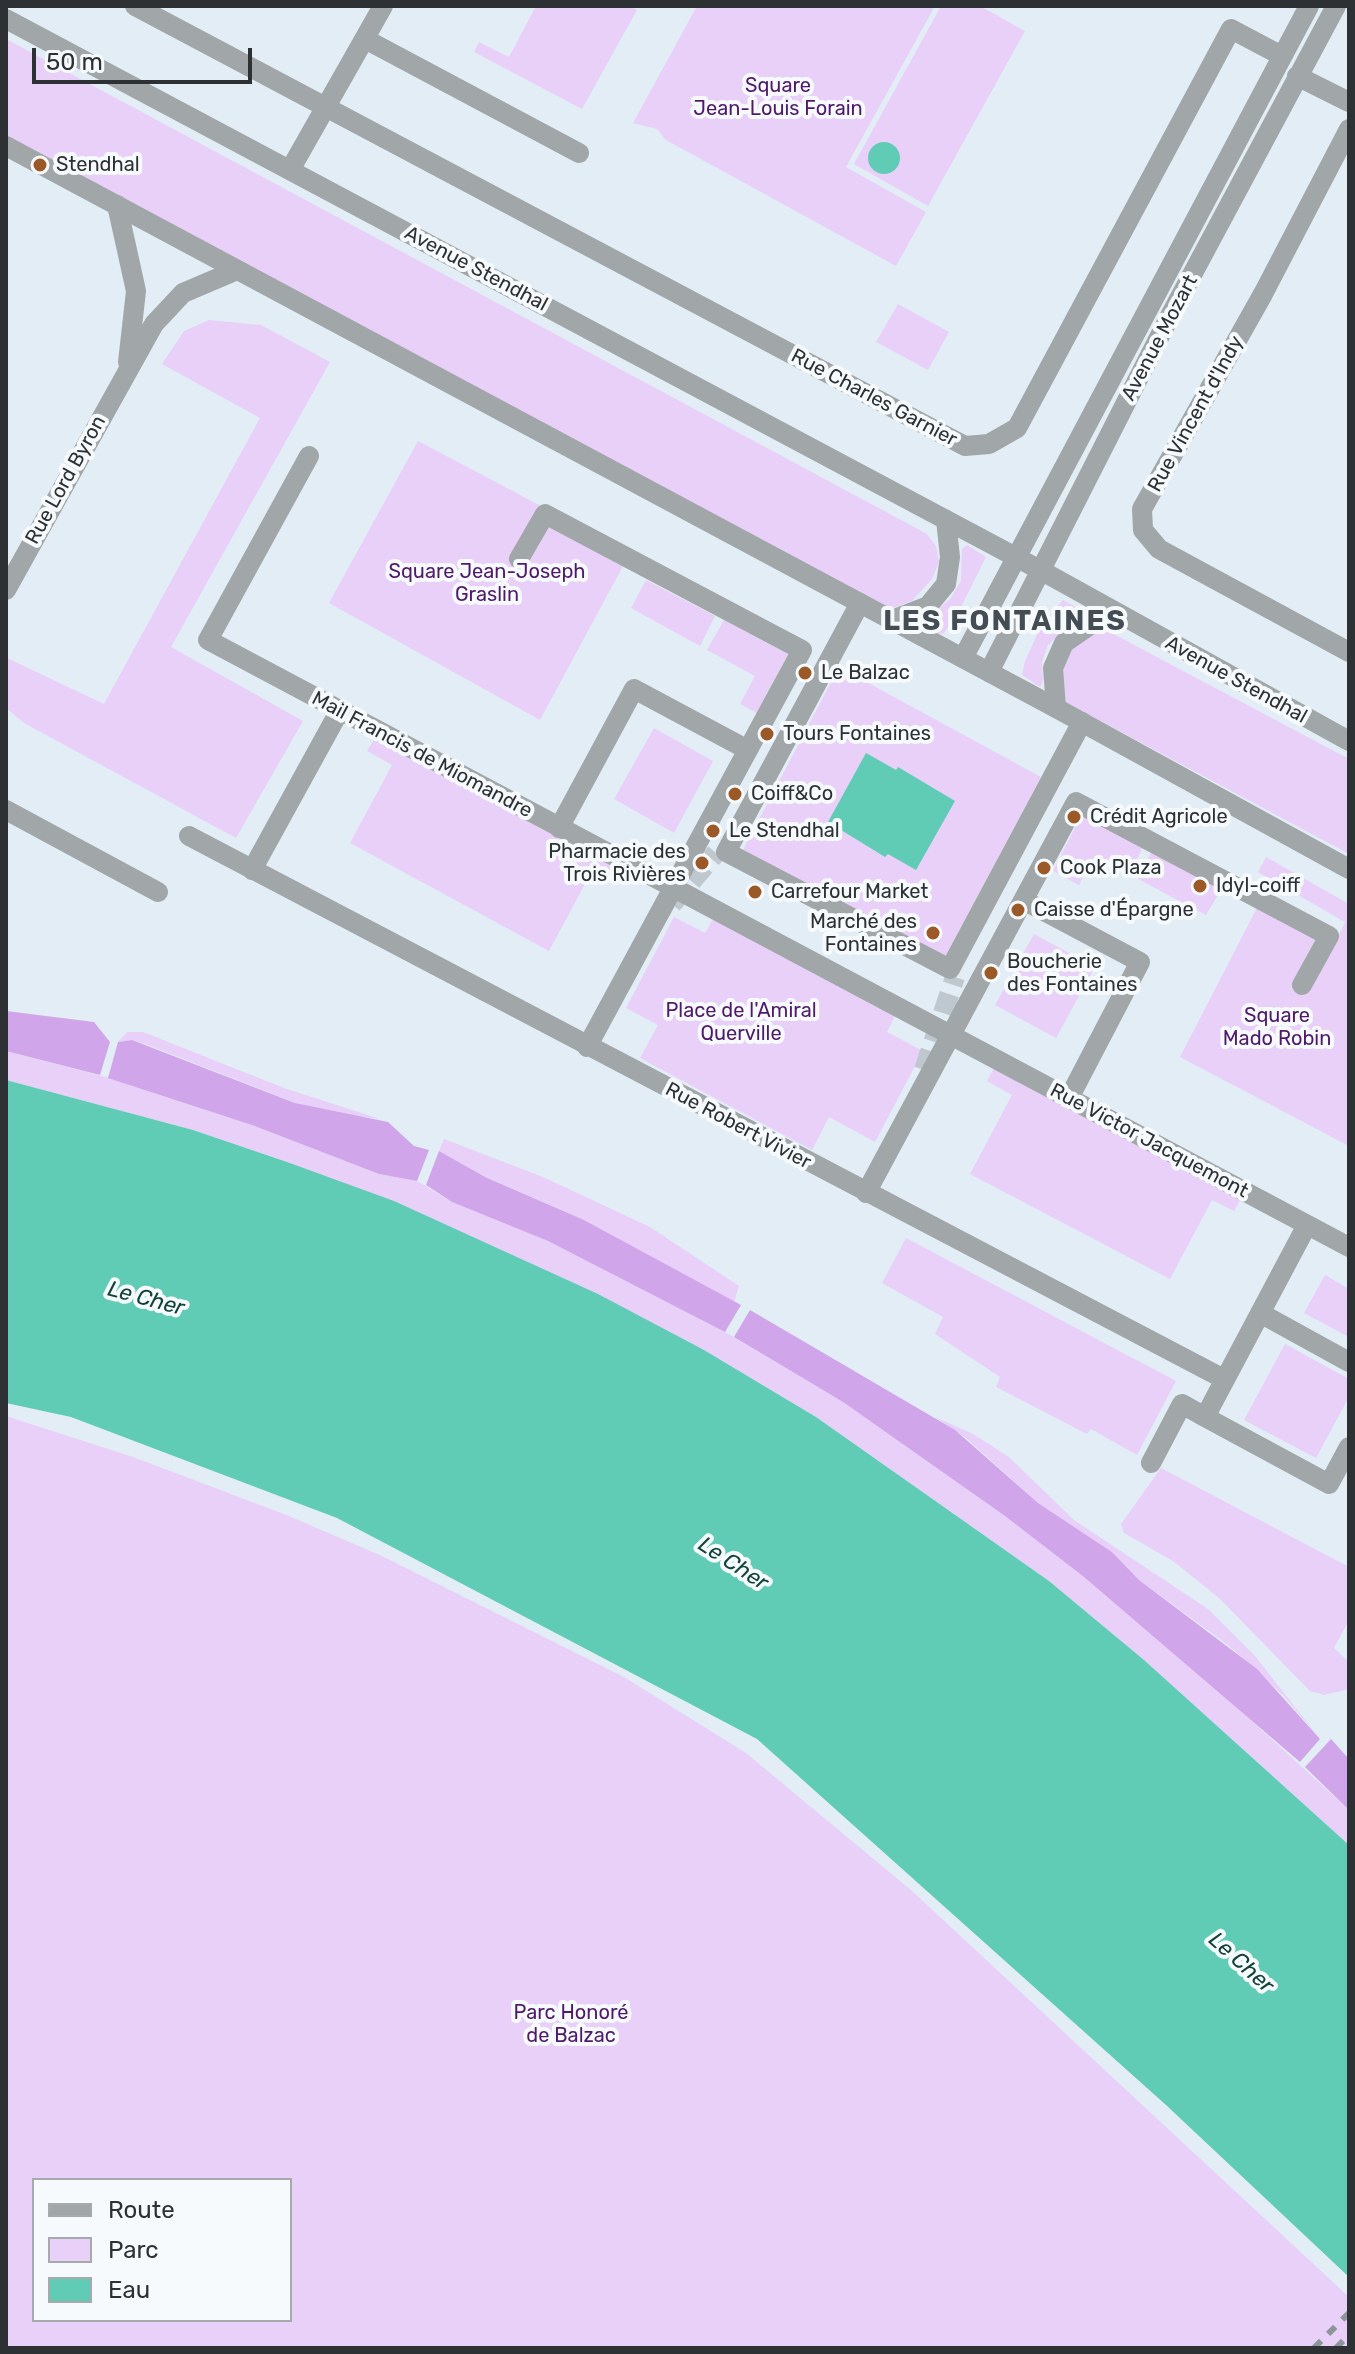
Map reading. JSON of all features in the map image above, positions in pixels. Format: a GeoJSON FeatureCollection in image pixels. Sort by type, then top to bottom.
{"type":"FeatureCollection","features":[{"type":"Feature","properties":{"kind":"street"},"geometry":{"type":"LineString","coordinates":[[290,170],[383,6]]}},
{"type":"Feature","properties":{"kind":"street","name":"Avenue Mozart"},"geometry":{"type":"LineString","coordinates":[[963,658],[1309,6]]}},
{"type":"Feature","properties":{"kind":"street","name":"Avenue Mozart"},"geometry":{"type":"LineString","coordinates":[[989,672],[1135,384],[1336,6]]}},
{"type":"Feature","properties":{"kind":"street"},"geometry":{"type":"LineString","coordinates":[[141,7],[326,107]]}},
{"type":"Feature","properties":{"kind":"street","name":"Avenue Stendhal"},"geometry":{"type":"LineString","coordinates":[[6,19],[1042,571],[1349,741]]}},
{"type":"Feature","properties":{"kind":"street","name":"Rue Charles Garnier"},"geometry":{"type":"LineString","coordinates":[[326,107],[965,446],[989,444],[1017,428],[1231,29],[1282,56]]}},
{"type":"Feature","properties":{"kind":"street"},"geometry":{"type":"LineString","coordinates":[[365,39],[579,153]]}},
{"type":"Feature","properties":{"kind":"street"},"geometry":{"type":"LineString","coordinates":[[1297,76],[1349,102]]}},
{"type":"Feature","properties":{"kind":"street","name":"Rue Vincent d'Indy"},"geometry":{"type":"LineString","coordinates":[[1349,129],[1263,294],[1142,509],[1143,530],[1159,549],[1349,652]]}},
{"type":"Feature","properties":{"kind":"street"},"geometry":{"type":"LineString","coordinates":[[6,146],[1056,708],[1349,869]]}},
{"type":"Feature","properties":{"kind":"street","name":"Rue Lord Byron"},"geometry":{"type":"LineString","coordinates":[[117,205],[136,291],[127,370]]}},
{"type":"Feature","properties":{"kind":"street","name":"Rue Lord Byron"},"geometry":{"type":"LineString","coordinates":[[6,590],[154,324],[183,293],[237,270]]}},
{"type":"Feature","properties":{"kind":"street","name":"Mail Francis de Miomandre"},"geometry":{"type":"LineString","coordinates":[[309,456],[208,640],[949,1034]]}},
{"type":"Feature","properties":{"kind":"street"},"geometry":{"type":"LineString","coordinates":[[519,559],[545,514],[802,650],[587,1047]]}},
{"type":"Feature","properties":{"kind":"street"},"geometry":{"type":"LineString","coordinates":[[892,620],[928,606],[946,584],[950,557],[946,520]]}},
{"type":"Feature","properties":{"kind":"street"},"geometry":{"type":"LineString","coordinates":[[860,603],[721,852],[952,973],[1082,722]]}},
{"type":"Feature","properties":{"kind":"street"},"geometry":{"type":"LineString","coordinates":[[1056,708],[1053,668],[1064,643],[1093,623],[1124,618]]}},
{"type":"Feature","properties":{"kind":"street"},"geometry":{"type":"LineString","coordinates":[[559,828],[634,689],[748,750]]}},
{"type":"Feature","properties":{"kind":"street"},"geometry":{"type":"LineString","coordinates":[[252,870],[340,710]]}},
{"type":"Feature","properties":{"kind":"street"},"geometry":{"type":"LineString","coordinates":[[866,1193],[1076,802],[1329,936],[1302,985]]}},
{"type":"Feature","properties":{"kind":"street"},"geometry":{"type":"LineString","coordinates":[[6,810],[158,892]]}},
{"type":"Feature","properties":{"kind":"street","name":"Rue Robert Vivier"},"geometry":{"type":"LineString","coordinates":[[189,836],[1224,1379]]}},
{"type":"Feature","properties":{"kind":"street"},"geometry":{"type":"LineString","coordinates":[[1025,901],[1140,962],[1069,1098]]}},
{"type":"Feature","properties":{"kind":"street","name":"Rue Victor Jacquemont"},"geometry":{"type":"LineString","coordinates":[[949,1034],[1349,1247]]}},
{"type":"Feature","properties":{"kind":"street"},"geometry":{"type":"LineString","coordinates":[[1205,1417],[1307,1225]]}},
{"type":"Feature","properties":{"kind":"street"},"geometry":{"type":"LineString","coordinates":[[1260,1313],[1349,1362]]}},
{"type":"Feature","properties":{"kind":"street"},"geometry":{"type":"LineString","coordinates":[[1151,1463],[1182,1404],[1329,1484],[1349,1447]]}},
{"type":"Feature","properties":{"kind":"green space"},"geometry":{"type":"Polygon","coordinates":[[[536,6],[628,6],[637,10],[582,109],[474,52],[479,42],[509,57],[536,6]]]}},
{"type":"Feature","properties":{"kind":"green space","name":"Square Jean-Louis Forain"},"geometry":{"type":"Polygon","coordinates":[[[697,6],[935,6],[846,167],[926,212],[896,266],[666,140],[657,129],[633,123],[697,6]]]}},
{"type":"Feature","properties":{"kind":"green space"},"geometry":{"type":"Polygon","coordinates":[[[941,6],[980,6],[1025,31],[928,206],[854,164],[941,6]]]}},
{"type":"Feature","properties":{"kind":"green space"},"geometry":{"type":"Polygon","coordinates":[[[6,39],[927,534],[936,546],[939,562],[932,579],[912,601],[885,611],[6,136],[6,39]]]}},
{"type":"Feature","properties":{"kind":"green space"},"geometry":{"type":"Polygon","coordinates":[[[898,304],[949,332],[928,370],[876,342],[898,304]]]}},
{"type":"Feature","properties":{"kind":"green space"},"geometry":{"type":"Polygon","coordinates":[[[209,320],[261,325],[330,362],[171,647],[303,721],[236,838],[24,723],[6,708],[7,658],[104,704],[260,418],[162,364],[184,331],[209,320]]]}},
{"type":"Feature","properties":{"kind":"green space","name":"Square Jean-Joseph Graslin"},"geometry":{"type":"Polygon","coordinates":[[[418,441],[630,553],[540,720],[329,603],[418,441]]]}},
{"type":"Feature","properties":{"kind":"green space"},"geometry":{"type":"Polygon","coordinates":[[[967,545],[986,557],[959,611],[944,633],[939,634],[925,627],[925,621],[950,599],[961,581],[962,549],[967,545]]]}},
{"type":"Feature","properties":{"kind":"green space"},"geometry":{"type":"Polygon","coordinates":[[[646,580],[715,616],[700,646],[631,608],[646,580]]]}},
{"type":"Feature","properties":{"kind":"green space"},"geometry":{"type":"Polygon","coordinates":[[[1063,600],[1083,611],[1048,645],[1042,662],[1043,682],[1040,687],[1022,675],[1025,661],[1041,626],[1063,600]]]}},
{"type":"Feature","properties":{"kind":"green space"},"geometry":{"type":"Polygon","coordinates":[[[724,620],[788,654],[757,713],[740,704],[755,676],[707,650],[724,620]]]}},
{"type":"Feature","properties":{"kind":"green space"},"geometry":{"type":"Polygon","coordinates":[[[1106,630],[1349,759],[1349,854],[1067,703],[1061,697],[1061,665],[1071,650],[1091,634],[1106,630]]]}},
{"type":"Feature","properties":{"kind":"green space"},"geometry":{"type":"Polygon","coordinates":[[[839,667],[1041,777],[944,959],[742,852],[839,667]]]}},
{"type":"Feature","properties":{"kind":"green space"},"geometry":{"type":"Polygon","coordinates":[[[654,728],[713,761],[674,833],[614,799],[654,728]]]}},
{"type":"Feature","properties":{"kind":"green space"},"geometry":{"type":"Polygon","coordinates":[[[376,736],[618,868],[611,881],[592,871],[549,951],[350,843],[392,765],[367,751],[376,736]]]}},
{"type":"Feature","properties":{"kind":"green space"},"geometry":{"type":"Polygon","coordinates":[[[1084,810],[1145,842],[1130,874],[1095,856],[1079,885],[1053,871],[1084,810]]]}},
{"type":"Feature","properties":{"kind":"green space"},"geometry":{"type":"Polygon","coordinates":[[[1154,847],[1224,885],[1206,915],[1138,879],[1154,847]]]}},
{"type":"Feature","properties":{"kind":"green space","name":"Square Mado Robin"},"geometry":{"type":"Polygon","coordinates":[[[1266,857],[1349,904],[1349,1146],[1180,1057],[1259,904],[1334,945],[1345,922],[1258,872],[1266,857]]]}},
{"type":"Feature","properties":{"kind":"green space","name":"Place de l'Amiral Querville"},"geometry":{"type":"Polygon","coordinates":[[[674,917],[705,933],[713,919],[895,1016],[887,1032],[923,1051],[875,1142],[829,1117],[812,1150],[640,1058],[658,1025],[626,1008],[674,917]]]}},
{"type":"Feature","properties":{"kind":"green space"},"geometry":{"type":"Polygon","coordinates":[[[1034,934],[1095,967],[1056,1038],[995,1005],[1034,934]]]}},
{"type":"Feature","properties":{"kind":"green space"},"geometry":{"type":"Polygon","coordinates":[[[127,1032],[143,1032],[284,1088],[380,1119],[296,1103],[148,1045],[132,1040],[118,1042],[127,1032]]]}},
{"type":"Feature","properties":{"kind":"green space"},"geometry":{"type":"Polygon","coordinates":[[[6,1051],[121,1081],[252,1125],[379,1174],[417,1181],[452,1202],[548,1241],[725,1332],[843,1402],[1005,1516],[1084,1577],[1222,1694],[1349,1810],[1349,1845],[1144,1660],[1049,1581],[816,1417],[704,1350],[287,1162],[193,1130],[6,1080],[6,1051]]]}},
{"type":"Feature","properties":{"kind":"green space"},"geometry":{"type":"Polygon","coordinates":[[[994,1068],[1241,1198],[1234,1211],[1212,1200],[1170,1279],[970,1174],[1012,1095],[987,1081],[994,1068]]]}},
{"type":"Feature","properties":{"kind":"green space"},"geometry":{"type":"Polygon","coordinates":[[[444,1139],[543,1177],[650,1227],[739,1286],[734,1302],[584,1220],[472,1171],[439,1151],[444,1139]]]}},
{"type":"Feature","properties":{"kind":"green space"},"geometry":{"type":"Polygon","coordinates":[[[906,1238],[1176,1381],[1137,1455],[1091,1429],[1087,1434],[996,1387],[1000,1377],[935,1334],[943,1317],[882,1283],[906,1238]]]}},
{"type":"Feature","properties":{"kind":"green space"},"geometry":{"type":"Polygon","coordinates":[[[1325,1275],[1349,1289],[1347,1336],[1304,1313],[1325,1275]]]}},
{"type":"Feature","properties":{"kind":"green space"},"geometry":{"type":"Polygon","coordinates":[[[1285,1344],[1349,1379],[1349,1397],[1316,1458],[1244,1420],[1285,1344]]]}},
{"type":"Feature","properties":{"kind":"green space","name":"Parc Honoré de Balzac"},"geometry":{"type":"Polygon","coordinates":[[[6,1416],[133,1457],[284,1514],[382,1556],[624,1677],[746,1753],[912,1891],[1349,2297],[1349,2348],[6,2348],[6,1416]]]}},
{"type":"Feature","properties":{"kind":"green space"},"geometry":{"type":"Polygon","coordinates":[[[935,1417],[973,1434],[1009,1457],[1074,1520],[1208,1609],[1255,1656],[1320,1739],[1284,1696],[1228,1645],[1139,1580],[1112,1552],[1038,1503],[966,1438],[935,1417]]]}},
{"type":"Feature","properties":{"kind":"green space"},"geometry":{"type":"Polygon","coordinates":[[[1161,1468],[1349,1567],[1349,1620],[1334,1648],[1349,1662],[1349,1689],[1324,1695],[1310,1691],[1219,1598],[1173,1561],[1124,1533],[1121,1524],[1161,1468]]]}},
{"type":"Feature","properties":{"kind":"shaded area"},"geometry":{"type":"Polygon","coordinates":[[[6,1011],[94,1022],[110,1042],[100,1075],[6,1051],[6,1011]]]}},
{"type":"Feature","properties":{"kind":"shaded area"},"geometry":{"type":"Polygon","coordinates":[[[132,1040],[295,1103],[388,1122],[414,1146],[429,1150],[417,1181],[379,1174],[252,1125],[108,1078],[118,1042],[132,1040]]]}},
{"type":"Feature","properties":{"kind":"shaded area"},"geometry":{"type":"Polygon","coordinates":[[[439,1151],[485,1177],[584,1220],[741,1305],[725,1332],[548,1241],[452,1202],[426,1185],[439,1151]]]}},
{"type":"Feature","properties":{"kind":"shaded area"},"geometry":{"type":"Polygon","coordinates":[[[750,1310],[955,1430],[1038,1503],[1112,1552],[1139,1580],[1257,1669],[1320,1739],[1300,1762],[1084,1577],[1005,1516],[843,1402],[734,1337],[750,1310]]]}},
{"type":"Feature","properties":{"kind":"shaded area"},"geometry":{"type":"Polygon","coordinates":[[[1331,1739],[1349,1759],[1349,1810],[1305,1767],[1331,1739]]]}},
{"type":"Feature","properties":{"kind":"water"},"geometry":{"type":"Polygon","coordinates":[[[884,142],[895,147],[900,158],[895,169],[884,174],[873,169],[868,158],[873,147],[884,142]]]}},
{"type":"Feature","properties":{"kind":"water"},"geometry":{"type":"Polygon","coordinates":[[[866,753],[896,770],[898,767],[955,801],[916,870],[888,854],[885,857],[828,822],[866,753]]]}},
{"type":"Feature","properties":{"kind":"water","name":"Le Cher"},"geometry":{"type":"Polygon","coordinates":[[[6,1080],[193,1130],[287,1162],[394,1201],[598,1294],[704,1350],[816,1417],[1049,1581],[1144,1660],[1349,1845],[1349,2277],[1166,2105],[757,1739],[337,1518],[71,1417],[6,1403],[6,1080]]]}},
{"type":"Feature","properties":{"kind":"tunnel"},"geometry":{"type":"LineString","coordinates":[[672,904],[716,853]]}},
{"type":"Feature","properties":{"kind":"tunnel"},"geometry":{"type":"LineString","coordinates":[[924,1070],[955,977]]}},
{"type":"Feature","properties":{"kind":"railway"},"geometry":{"type":"LineString","coordinates":[[1314,2348],[1349,2313]]}},
{"type":"Feature","properties":{"kind":"railway"},"geometry":{"type":"LineString","coordinates":[[1336,2348],[1349,2335]]}},
{"type":"Feature","properties":{"kind":"place","name":"Stendhal"},"geometry":{"type":"Point","coordinates":[40,165]}},
{"type":"Feature","properties":{"kind":"place","name":"Le Balzac"},"geometry":{"type":"Point","coordinates":[805,673]}},
{"type":"Feature","properties":{"kind":"place","name":"Tours Fontaines"},"geometry":{"type":"Point","coordinates":[767,734]}},
{"type":"Feature","properties":{"kind":"place","name":"Coiff&Co"},"geometry":{"type":"Point","coordinates":[735,794]}},
{"type":"Feature","properties":{"kind":"place","name":"Crédit Agricole"},"geometry":{"type":"Point","coordinates":[1074,817]}},
{"type":"Feature","properties":{"kind":"place","name":"Le Stendhal"},"geometry":{"type":"Point","coordinates":[713,831]}},
{"type":"Feature","properties":{"kind":"place","name":"Pharmacie des Trois Rivières"},"geometry":{"type":"Point","coordinates":[702,863]}},
{"type":"Feature","properties":{"kind":"place","name":"Cook Plaza"},"geometry":{"type":"Point","coordinates":[1044,868]}},
{"type":"Feature","properties":{"kind":"place","name":"Idyl-coiff"},"geometry":{"type":"Point","coordinates":[1200,886]}},
{"type":"Feature","properties":{"kind":"place","name":"Carrefour Market"},"geometry":{"type":"Point","coordinates":[755,892]}},
{"type":"Feature","properties":{"kind":"place","name":"Caisse d'Épargne"},"geometry":{"type":"Point","coordinates":[1018,910]}},
{"type":"Feature","properties":{"kind":"place","name":"Marché des Fontaines"},"geometry":{"type":"Point","coordinates":[933,933]}},
{"type":"Feature","properties":{"kind":"place","name":"Boucherie des Fontaines"},"geometry":{"type":"Point","coordinates":[991,973]}},
{"type":"Feature","properties":{"kind":"district","name":"LES FONTAINES"},"geometry":{"type":"Point","coordinates":[1005,622]}}]}
